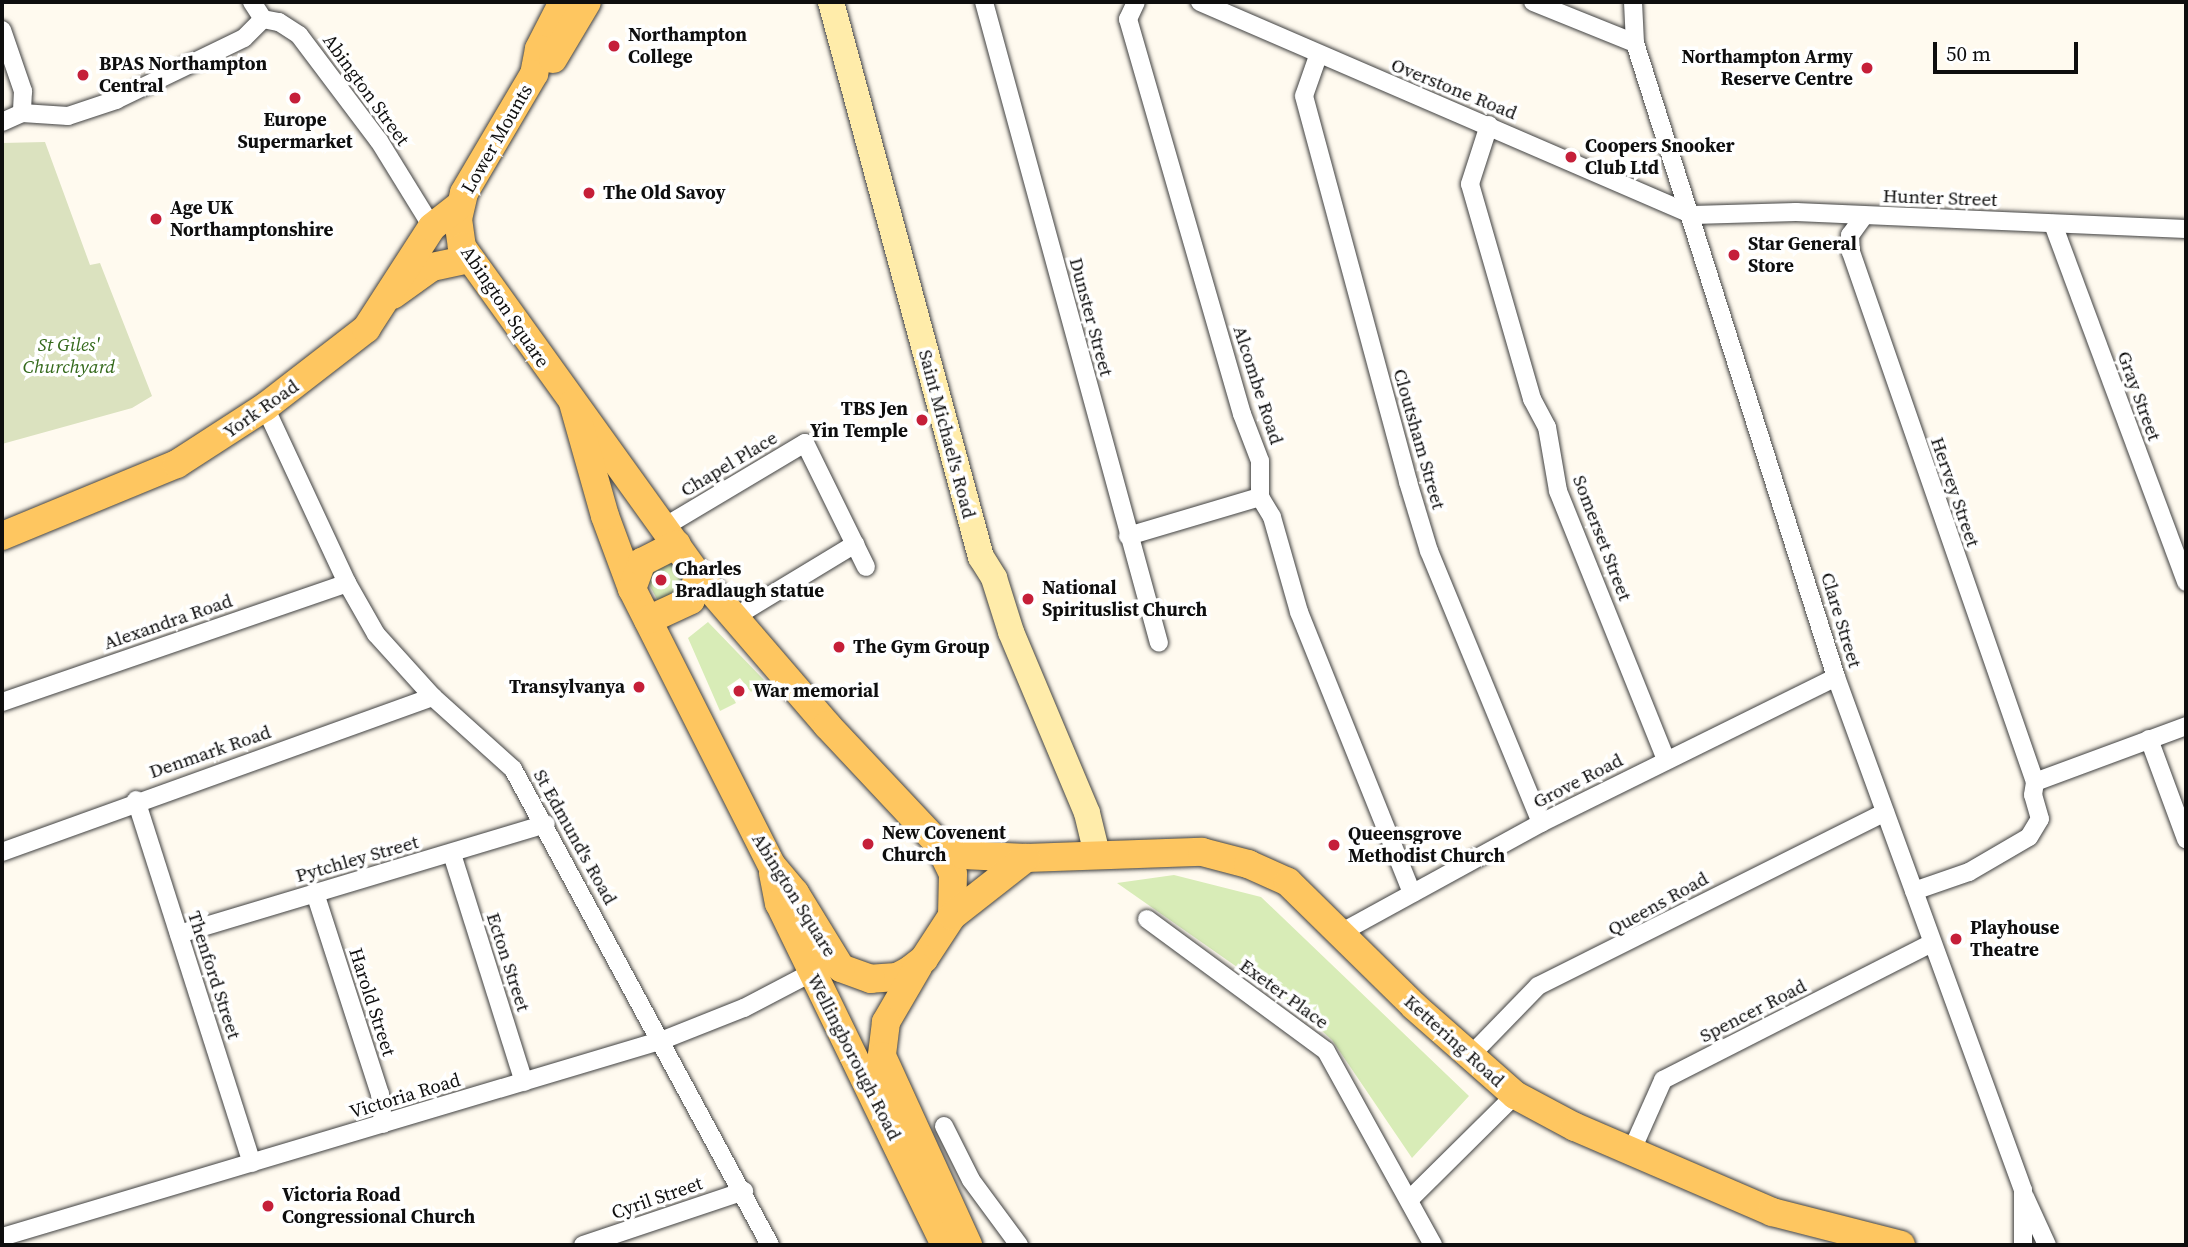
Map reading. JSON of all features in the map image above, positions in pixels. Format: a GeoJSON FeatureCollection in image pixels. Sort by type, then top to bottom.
{"type":"FeatureCollection","features":[{"type":"Feature","properties":{"kind":"main road","name":"Lower Mounts"},"geometry":{"type":"LineString","coordinates":[[460,205],[534,74],[539,49],[563,2]]}},
{"type":"Feature","properties":{"kind":"main road","name":"Lower Mounts"},"geometry":{"type":"LineString","coordinates":[[534,74],[554,58],[587,2]]}},
{"type":"Feature","properties":{"kind":"main road","name":"Abington Square"},"geometry":{"type":"LineString","coordinates":[[460,205],[458,231],[470,259],[698,575],[733,618],[938,843],[953,874],[952,916],[924,959],[897,977],[884,979],[841,968],[795,893],[772,866],[632,589],[605,516],[573,403]]}},
{"type":"Feature","properties":{"kind":"main road","name":"York Road"},"geometry":{"type":"LineString","coordinates":[[2,536],[177,464],[265,407],[354,340],[388,299],[432,227],[460,205]]}},
{"type":"Feature","properties":{"kind":"main road"},"geometry":{"type":"LineString","coordinates":[[388,299],[432,267],[470,259]]}},
{"type":"Feature","properties":{"kind":"main road"},"geometry":{"type":"LineString","coordinates":[[632,589],[642,562],[670,535]]}},
{"type":"Feature","properties":{"kind":"main road"},"geometry":{"type":"LineString","coordinates":[[648,620],[691,600],[698,575]]}},
{"type":"Feature","properties":{"kind":"main road","name":"Kettering Road"},"geometry":{"type":"LineString","coordinates":[[938,843],[964,855],[1026,858],[1202,852],[1248,864],[1288,882],[1514,1095],[1631,1152],[1772,1212],[1864,1241],[1901,1245]]}},
{"type":"Feature","properties":{"kind":"main road"},"geometry":{"type":"LineString","coordinates":[[952,916],[1026,858]]}},
{"type":"Feature","properties":{"kind":"main road","name":"Wellingborough Road"},"geometry":{"type":"LineString","coordinates":[[772,866],[779,903],[945,1245]]}},
{"type":"Feature","properties":{"kind":"main road","name":"Wellingborough Road"},"geometry":{"type":"LineString","coordinates":[[924,959],[895,1000],[882,1035],[886,1071],[968,1245]]}},
{"type":"Feature","properties":{"kind":"street"},"geometry":{"type":"LineString","coordinates":[[2,122],[22,113],[68,116],[116,100],[244,38],[263,19],[252,2]]}},
{"type":"Feature","properties":{"kind":"street","name":"Saint Michael's Road"},"geometry":{"type":"LineString","coordinates":[[831,2],[981,557],[994,578],[1011,632],[1087,813],[1097,854]]}},
{"type":"Feature","properties":{"kind":"street","name":"Dunster Street"},"geometry":{"type":"LineString","coordinates":[[984,2],[1159,643]]}},
{"type":"Feature","properties":{"kind":"street","name":"Alcombe Road"},"geometry":{"type":"LineString","coordinates":[[1136,2],[1128,19],[1241,414],[1261,461],[1260,497],[1272,517],[1299,612],[1412,893]]}},
{"type":"Feature","properties":{"kind":"street","name":"Overstone Road"},"geometry":{"type":"LineString","coordinates":[[1200,2],[1318,56],[1489,125],[1693,215]]}},
{"type":"Feature","properties":{"kind":"street"},"geometry":{"type":"LineString","coordinates":[[1532,2],[1635,43]]}},
{"type":"Feature","properties":{"kind":"street","name":"Clare Street"},"geometry":{"type":"LineString","coordinates":[[1633,2],[1635,43],[1693,215],[1836,677],[2023,1190],[2022,1245]]}},
{"type":"Feature","properties":{"kind":"street","name":"Abington Street"},"geometry":{"type":"LineString","coordinates":[[263,19],[279,22],[299,36],[379,141],[429,222]]}},
{"type":"Feature","properties":{"kind":"street"},"geometry":{"type":"LineString","coordinates":[[2,30],[23,91],[22,113]]}},
{"type":"Feature","properties":{"kind":"street","name":"Cloutsham Street"},"geometry":{"type":"LineString","coordinates":[[1318,56],[1304,96],[1408,482],[1429,551],[1541,823]]}},
{"type":"Feature","properties":{"kind":"street","name":"Somerset Street"},"geometry":{"type":"LineString","coordinates":[[1489,125],[1470,184],[1532,399],[1548,427],[1558,491],[1666,760]]}},
{"type":"Feature","properties":{"kind":"street","name":"Hunter Street"},"geometry":{"type":"LineString","coordinates":[[1693,215],[1796,212],[2186,229]]}},
{"type":"Feature","properties":{"kind":"street","name":"Hervey Street"},"geometry":{"type":"LineString","coordinates":[[1864,216],[1850,235],[1851,252],[2035,782],[2033,795],[2040,819],[2029,837],[1969,872],[1914,891]]}},
{"type":"Feature","properties":{"kind":"street","name":"Gray Street"},"geometry":{"type":"LineString","coordinates":[[2053,224],[2186,582]]}},
{"type":"Feature","properties":{"kind":"street","name":"St Edmund's Road"},"geometry":{"type":"LineString","coordinates":[[265,407],[347,583],[376,634],[433,697],[513,769],[546,824],[663,1040],[770,1245]]}},
{"type":"Feature","properties":{"kind":"street","name":"Chapel Place"},"geometry":{"type":"LineString","coordinates":[[670,535],[805,443],[866,567]]}},
{"type":"Feature","properties":{"kind":"street"},"geometry":{"type":"LineString","coordinates":[[1129,536],[1260,497]]}},
{"type":"Feature","properties":{"kind":"street"},"geometry":{"type":"LineString","coordinates":[[733,618],[855,544]]}},
{"type":"Feature","properties":{"kind":"street","name":"Alexandra Road"},"geometry":{"type":"LineString","coordinates":[[2,702],[347,583]]}},
{"type":"Feature","properties":{"kind":"street","name":"Grove Road"},"geometry":{"type":"LineString","coordinates":[[1342,932],[1541,823],[1836,677]]}},
{"type":"Feature","properties":{"kind":"street","name":"Denmark Road"},"geometry":{"type":"LineString","coordinates":[[2,852],[136,800],[433,697]]}},
{"type":"Feature","properties":{"kind":"street"},"geometry":{"type":"LineString","coordinates":[[2035,782],[2186,726]]}},
{"type":"Feature","properties":{"kind":"street"},"geometry":{"type":"LineString","coordinates":[[2149,739],[2186,839]]}},
{"type":"Feature","properties":{"kind":"street","name":"Thenford Street"},"geometry":{"type":"LineString","coordinates":[[136,800],[252,1163]]}},
{"type":"Feature","properties":{"kind":"street","name":"Queens Road"},"geometry":{"type":"LineString","coordinates":[[1470,1056],[1538,986],[1606,956],[1702,907],[1711,897],[1885,813]]}},
{"type":"Feature","properties":{"kind":"street","name":"Pytchley Street"},"geometry":{"type":"LineString","coordinates":[[179,934],[546,824]]}},
{"type":"Feature","properties":{"kind":"street","name":"Ecton Street"},"geometry":{"type":"LineString","coordinates":[[452,854],[524,1082]]}},
{"type":"Feature","properties":{"kind":"street","name":"Harold Street"},"geometry":{"type":"LineString","coordinates":[[315,893],[380,1094],[383,1124]]}},
{"type":"Feature","properties":{"kind":"street","name":"Exeter Place"},"geometry":{"type":"LineString","coordinates":[[1147,919],[1326,1051],[1433,1245]]}},
{"type":"Feature","properties":{"kind":"street","name":"Spencer Road"},"geometry":{"type":"LineString","coordinates":[[1631,1152],[1663,1080],[1933,943]]}},
{"type":"Feature","properties":{"kind":"street","name":"Victoria Road"},"geometry":{"type":"LineString","coordinates":[[2,1237],[663,1040],[744,1009],[811,973]]}},
{"type":"Feature","properties":{"kind":"street"},"geometry":{"type":"LineString","coordinates":[[1409,1200],[1514,1095]]}},
{"type":"Feature","properties":{"kind":"street"},"geometry":{"type":"LineString","coordinates":[[944,1126],[971,1180],[1018,1245]]}},
{"type":"Feature","properties":{"kind":"street"},"geometry":{"type":"LineString","coordinates":[[2023,1190],[2048,1245]]}},
{"type":"Feature","properties":{"kind":"street","name":"Cyril Street"},"geometry":{"type":"LineString","coordinates":[[583,1245],[744,1191]]}},
{"type":"Feature","properties":{"kind":"green space","name":"St Giles' Churchyard"},"geometry":{"type":"Polygon","coordinates":[[[45,142],[90,265],[100,263],[152,396],[132,408],[2,444],[2,143],[45,142]]]}},
{"type":"Feature","properties":{"kind":"green space"},"geometry":{"type":"Polygon","coordinates":[[[662,560],[675,562],[686,579],[685,592],[658,601],[646,579],[662,560]]]}},
{"type":"Feature","properties":{"kind":"green space"},"geometry":{"type":"Polygon","coordinates":[[[708,622],[764,680],[751,692],[740,678],[727,687],[736,703],[720,711],[688,638],[708,622]]]}},
{"type":"Feature","properties":{"kind":"green space"},"geometry":{"type":"Polygon","coordinates":[[[1174,875],[1261,897],[1469,1096],[1412,1158],[1332,1040],[1300,1011],[1117,883],[1174,875]]]}},
{"type":"Feature","properties":{"kind":"place","name":"Northampton College"},"geometry":{"type":"Point","coordinates":[614,46]}},
{"type":"Feature","properties":{"kind":"place","name":"Northampton Army Reserve Centre"},"geometry":{"type":"Point","coordinates":[1867,68]}},
{"type":"Feature","properties":{"kind":"place","name":"BPAS Northampton Central"},"geometry":{"type":"Point","coordinates":[83,75]}},
{"type":"Feature","properties":{"kind":"place","name":"Europe Supermarket"},"geometry":{"type":"Point","coordinates":[295,98]}},
{"type":"Feature","properties":{"kind":"place","name":"Coopers Snooker Club Ltd"},"geometry":{"type":"Point","coordinates":[1571,157]}},
{"type":"Feature","properties":{"kind":"place","name":"The Old Savoy"},"geometry":{"type":"Point","coordinates":[589,193]}},
{"type":"Feature","properties":{"kind":"place","name":"Age UK Northamptonshire"},"geometry":{"type":"Point","coordinates":[156,219]}},
{"type":"Feature","properties":{"kind":"place","name":"Star General Store"},"geometry":{"type":"Point","coordinates":[1734,255]}},
{"type":"Feature","properties":{"kind":"place","name":"TBS Jen Yin Temple"},"geometry":{"type":"Point","coordinates":[922,420]}},
{"type":"Feature","properties":{"kind":"place","name":"Charles Bradlaugh statue"},"geometry":{"type":"Point","coordinates":[661,580]}},
{"type":"Feature","properties":{"kind":"place","name":"National Spirituslist Church"},"geometry":{"type":"Point","coordinates":[1028,599]}},
{"type":"Feature","properties":{"kind":"place","name":"The Gym Group"},"geometry":{"type":"Point","coordinates":[839,647]}},
{"type":"Feature","properties":{"kind":"place","name":"Transylvanya"},"geometry":{"type":"Point","coordinates":[639,687]}},
{"type":"Feature","properties":{"kind":"place","name":"War memorial"},"geometry":{"type":"Point","coordinates":[739,691]}},
{"type":"Feature","properties":{"kind":"place","name":"New Covenent Church"},"geometry":{"type":"Point","coordinates":[868,844]}},
{"type":"Feature","properties":{"kind":"place","name":"Queensgrove Methodist Church"},"geometry":{"type":"Point","coordinates":[1334,845]}},
{"type":"Feature","properties":{"kind":"place","name":"Playhouse Theatre"},"geometry":{"type":"Point","coordinates":[1956,939]}},
{"type":"Feature","properties":{"kind":"place","name":"Victoria Road Congressional Church"},"geometry":{"type":"Point","coordinates":[268,1206]}}]}
